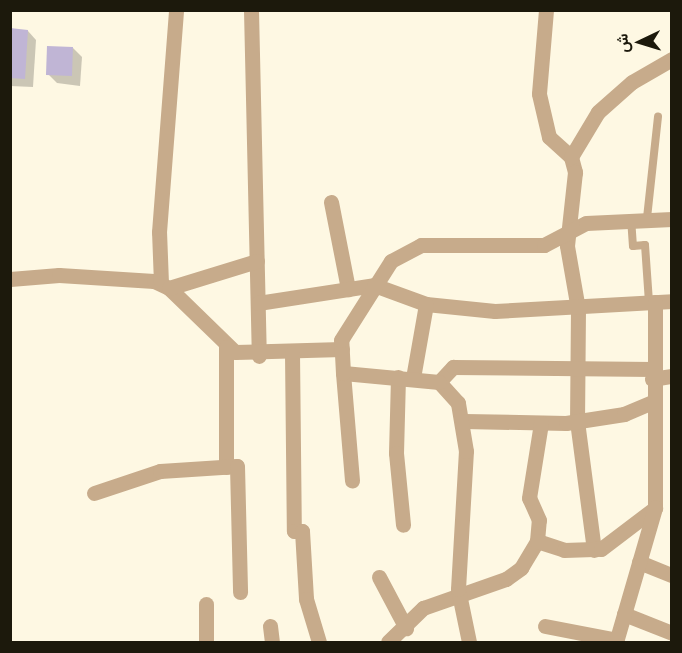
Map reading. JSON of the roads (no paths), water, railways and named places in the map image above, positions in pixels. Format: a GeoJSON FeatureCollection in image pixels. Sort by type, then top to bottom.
{"type":"FeatureCollection","features":[{"type":"Feature","properties":{"kind":"street"},"geometry":{"type":"LineString","coordinates":[[176,10],[159,232],[165,286],[226,347],[259,356],[342,349]]}},
{"type":"Feature","properties":{"kind":"street"},"geometry":{"type":"LineString","coordinates":[[251,10],[259,356]]}},
{"type":"Feature","properties":{"kind":"street"},"geometry":{"type":"LineString","coordinates":[[546,10],[538,86],[543,121],[555,145],[571,157]]}},
{"type":"Feature","properties":{"kind":"street"},"geometry":{"type":"LineString","coordinates":[[594,550],[578,421],[578,309],[567,233],[576,191],[571,157],[598,112],[632,82],[672,59]]}},
{"type":"Feature","properties":{"kind":"street"},"geometry":{"type":"LineString","coordinates":[[331,202],[348,289]]}},
{"type":"Feature","properties":{"kind":"street"},"geometry":{"type":"LineString","coordinates":[[352,481],[341,340],[391,261],[421,245],[543,245],[586,223],[639,218],[672,219]]}},
{"type":"Feature","properties":{"kind":"street"},"geometry":{"type":"LineString","coordinates":[[10,279],[59,275],[165,286],[257,261]]}},
{"type":"Feature","properties":{"kind":"street"},"geometry":{"type":"LineString","coordinates":[[258,303],[374,285],[426,304],[495,311],[578,309],[672,301]]}},
{"type":"Feature","properties":{"kind":"street"},"geometry":{"type":"LineString","coordinates":[[545,626],[617,641],[656,508],[665,450],[654,401],[652,302]]}},
{"type":"Feature","properties":{"kind":"street"},"geometry":{"type":"LineString","coordinates":[[403,525],[396,453],[405,378],[426,304]]}},
{"type":"Feature","properties":{"kind":"street"},"geometry":{"type":"LineString","coordinates":[[226,347],[226,467]]}},
{"type":"Feature","properties":{"kind":"street"},"geometry":{"type":"LineString","coordinates":[[291,353],[294,531],[302,531],[306,599],[319,642]]}},
{"type":"Feature","properties":{"kind":"street"},"geometry":{"type":"LineString","coordinates":[[439,382],[453,367],[578,368],[672,376]]}},
{"type":"Feature","properties":{"kind":"street"},"geometry":{"type":"LineString","coordinates":[[343,374],[439,382],[450,390],[464,421],[459,597],[469,642]]}},
{"type":"Feature","properties":{"kind":"street"},"geometry":{"type":"LineString","coordinates":[[464,421],[541,423],[578,421],[624,414],[654,401]]}},
{"type":"Feature","properties":{"kind":"street"},"geometry":{"type":"LineString","coordinates":[[388,642],[423,608],[506,579],[521,568],[537,541],[539,520],[529,498],[541,423]]}},
{"type":"Feature","properties":{"kind":"street"},"geometry":{"type":"LineString","coordinates":[[94,493],[160,471],[237,466],[240,592]]}},
{"type":"Feature","properties":{"kind":"street"},"geometry":{"type":"LineString","coordinates":[[537,541],[564,550],[594,550],[656,508]]}},
{"type":"Feature","properties":{"kind":"street"},"geometry":{"type":"LineString","coordinates":[[639,562],[672,575]]}},
{"type":"Feature","properties":{"kind":"street"},"geometry":{"type":"LineString","coordinates":[[379,578],[406,627]]}},
{"type":"Feature","properties":{"kind":"street"},"geometry":{"type":"LineString","coordinates":[[206,604],[206,642]]}},
{"type":"Feature","properties":{"kind":"street"},"geometry":{"type":"LineString","coordinates":[[624,614],[672,633]]}},
{"type":"Feature","properties":{"kind":"street"},"geometry":{"type":"LineString","coordinates":[[270,626],[272,642]]}},
{"type":"Feature","properties":{"kind":"lane"},"geometry":{"type":"LineString","coordinates":[[652,302],[645,245],[633,246],[658,117]]}}]}
